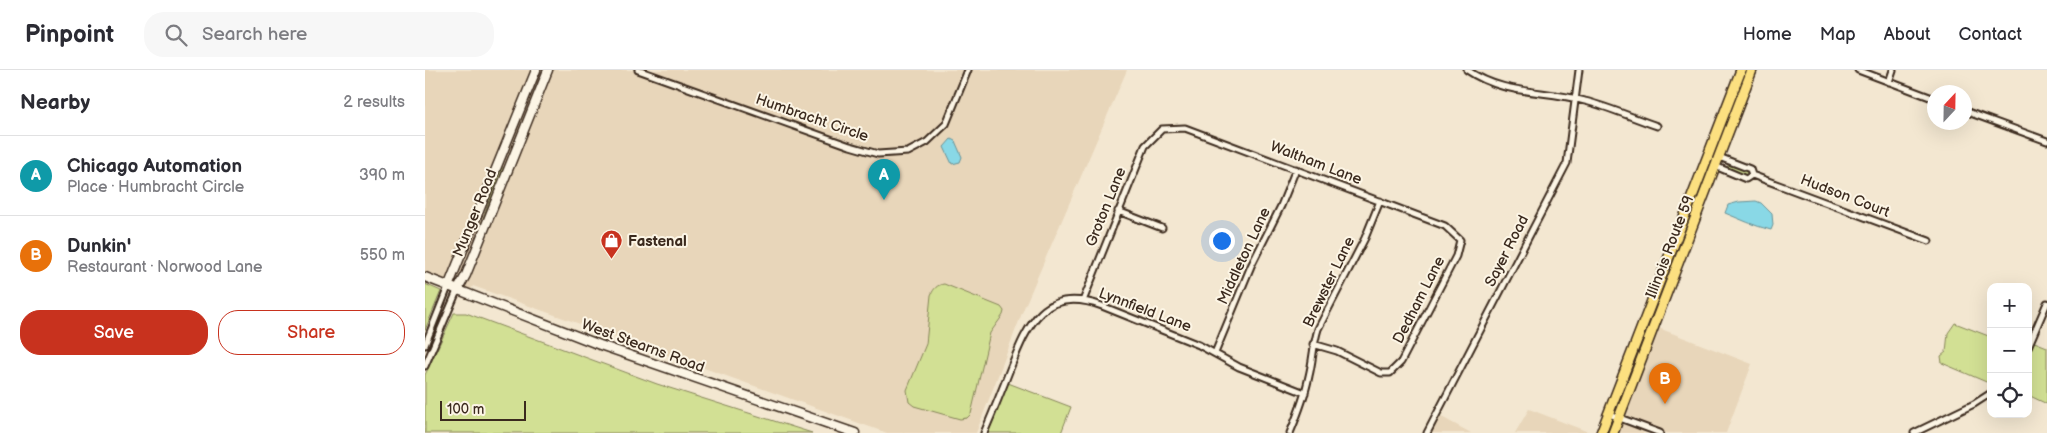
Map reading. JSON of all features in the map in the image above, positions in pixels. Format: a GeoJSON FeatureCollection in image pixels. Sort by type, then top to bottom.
{"type":"FeatureCollection","features":[{"type":"Feature","properties":{"kind":"main road","name":"Illinois Route 59"},"geometry":{"type":"LineString","coordinates":[[1601,433],[1741,70]]}},
{"type":"Feature","properties":{"kind":"main road","name":"Illinois Route 59"},"geometry":{"type":"LineString","coordinates":[[1613,433],[1752,70]]}},
{"type":"Feature","properties":{"kind":"street","name":"Munger Road"},"geometry":{"type":"LineString","coordinates":[[425,345],[536,70]]}},
{"type":"Feature","properties":{"kind":"street","name":"Munger Road"},"geometry":{"type":"LineString","coordinates":[[425,366],[469,265],[548,70]]}},
{"type":"Feature","properties":{"kind":"street","name":"Humbracht Circle"},"geometry":{"type":"LineString","coordinates":[[638,70],[850,146],[879,154],[908,152],[927,142],[945,124],[968,70]]}},
{"type":"Feature","properties":{"kind":"street"},"geometry":{"type":"LineString","coordinates":[[1467,70],[1507,89],[1585,100],[1657,126]]}},
{"type":"Feature","properties":{"kind":"street","name":"Sayer Road"},"geometry":{"type":"LineString","coordinates":[[1427,433],[1567,163],[1579,70]]}},
{"type":"Feature","properties":{"kind":"street"},"geometry":{"type":"LineString","coordinates":[[1858,70],[1927,96]]}},
{"type":"Feature","properties":{"kind":"street"},"geometry":{"type":"LineString","coordinates":[[1889,82],[1893,70]]}},
{"type":"Feature","properties":{"kind":"street"},"geometry":{"type":"LineString","coordinates":[[1972,114],[2047,141]]}},
{"type":"Feature","properties":{"kind":"street","name":"Waltham Lane"},"geometry":{"type":"LineString","coordinates":[[1162,129],[1190,129],[1445,226],[1456,236]]}},
{"type":"Feature","properties":{"kind":"street","name":"Groton Lane"},"geometry":{"type":"LineString","coordinates":[[1083,301],[1143,150],[1162,129]]}},
{"type":"Feature","properties":{"kind":"street","name":"Hudson Court"},"geometry":{"type":"LineString","coordinates":[[1719,157],[1750,169],[1752,175]]}},
{"type":"Feature","properties":{"kind":"street","name":"Hudson Court"},"geometry":{"type":"LineString","coordinates":[[1715,166],[1746,179],[1752,175]]}},
{"type":"Feature","properties":{"kind":"street","name":"Middleton Lane"},"geometry":{"type":"LineString","coordinates":[[1215,353],[1251,266],[1281,206],[1296,169]]}},
{"type":"Feature","properties":{"kind":"street","name":"Hudson Court"},"geometry":{"type":"LineString","coordinates":[[1752,175],[1929,241]]}},
{"type":"Feature","properties":{"kind":"street","name":"Brewster Lane"},"geometry":{"type":"LineString","coordinates":[[1290,433],[1305,393],[1313,344],[1321,323],[1365,238],[1380,201]]}},
{"type":"Feature","properties":{"kind":"street"},"geometry":{"type":"LineString","coordinates":[[1118,211],[1162,228]]}},
{"type":"Feature","properties":{"kind":"street","name":"Dedham Lane"},"geometry":{"type":"LineString","coordinates":[[1313,344],[1337,351],[1381,372],[1390,373],[1401,362],[1456,256],[1460,240],[1456,236]]}},
{"type":"Feature","properties":{"kind":"street","name":"West Stearns Road"},"geometry":{"type":"LineString","coordinates":[[425,278],[647,362],[855,433]]}},
{"type":"Feature","properties":{"kind":"street","name":"Lynnfield Lane"},"geometry":{"type":"LineString","coordinates":[[985,433],[1030,324],[1042,312],[1065,302],[1083,301],[1102,306],[1215,353],[1239,367],[1305,393]]}},
{"type":"Feature","properties":{"kind":"street"},"geometry":{"type":"LineString","coordinates":[[2032,339],[2047,303]]}},
{"type":"Feature","properties":{"kind":"street"},"geometry":{"type":"LineString","coordinates":[[1914,433],[1974,404],[1987,396]]}},
{"type":"Feature","properties":{"kind":"street"},"geometry":{"type":"LineString","coordinates":[[1609,414],[1660,433]]}},
{"type":"Feature","properties":{"kind":"shaded area"},"geometry":{"type":"Polygon","coordinates":[[[425,70],[1127,70],[1024,308],[976,433],[887,433],[473,286],[469,294],[425,275],[425,70]]]}},
{"type":"Feature","properties":{"kind":"shaded area"},"geometry":{"type":"Polygon","coordinates":[[[1656,327],[1752,364],[1726,433],[1665,433],[1622,417],[1656,327]]]}},
{"type":"Feature","properties":{"kind":"shaded area"},"geometry":{"type":"Polygon","coordinates":[[[1529,409],[1591,433],[1515,433],[1529,409]]]}},
{"type":"Feature","properties":{"kind":"shaded area"},"geometry":{"type":"Polygon","coordinates":[[[1438,415],[1471,433],[1429,433],[1438,415]]]}},
{"type":"Feature","properties":{"kind":"shaded area"},"geometry":{"type":"Polygon","coordinates":[[[1621,421],[1654,433],[1616,433],[1621,421]]]}},
{"type":"Feature","properties":{"kind":"green space"},"geometry":{"type":"Polygon","coordinates":[[[1728,165],[1747,171],[1748,174],[1745,175],[1728,169],[1728,165]]]}},
{"type":"Feature","properties":{"kind":"green space"},"geometry":{"type":"Polygon","coordinates":[[[501,167],[504,169],[482,227],[480,227],[501,167]]]}},
{"type":"Feature","properties":{"kind":"green space"},"geometry":{"type":"Polygon","coordinates":[[[425,284],[441,291],[425,330],[425,284]]]}},
{"type":"Feature","properties":{"kind":"green space"},"geometry":{"type":"Polygon","coordinates":[[[944,284],[1001,307],[1004,311],[990,333],[971,414],[967,418],[960,419],[914,406],[909,402],[907,390],[926,344],[931,295],[936,287],[944,284]]]}},
{"type":"Feature","properties":{"kind":"green space"},"geometry":{"type":"Polygon","coordinates":[[[454,313],[466,313],[657,384],[812,433],[425,433],[425,375],[454,313]]]}},
{"type":"Feature","properties":{"kind":"green space"},"geometry":{"type":"Polygon","coordinates":[[[1955,323],[1987,335],[1987,382],[1942,363],[1941,356],[1946,352],[1948,333],[1955,323]]]}},
{"type":"Feature","properties":{"kind":"green space"},"geometry":{"type":"Polygon","coordinates":[[[2032,341],[2047,347],[2047,404],[2032,397],[2032,341]]]}},
{"type":"Feature","properties":{"kind":"green space"},"geometry":{"type":"Polygon","coordinates":[[[1008,383],[1071,407],[1061,433],[988,433],[1008,383]]]}},
{"type":"Feature","properties":{"kind":"water"},"geometry":{"type":"Polygon","coordinates":[[[951,139],[955,141],[962,157],[960,162],[952,164],[944,147],[951,139]]]}},
{"type":"Feature","properties":{"kind":"water"},"geometry":{"type":"Polygon","coordinates":[[[1756,201],[1761,203],[1772,214],[1773,225],[1771,230],[1725,213],[1728,205],[1756,201]]]}},
{"type":"Feature","properties":{"kind":"place","name":"Chicago Automation"},"geometry":{"type":"Point","coordinates":[884,200]}},
{"type":"Feature","properties":{"kind":"place","name":"Fastenal"},"geometry":{"type":"Point","coordinates":[612,260]}},
{"type":"Feature","properties":{"kind":"place","name":"Dunkin'"},"geometry":{"type":"Point","coordinates":[1665,404]}}]}
